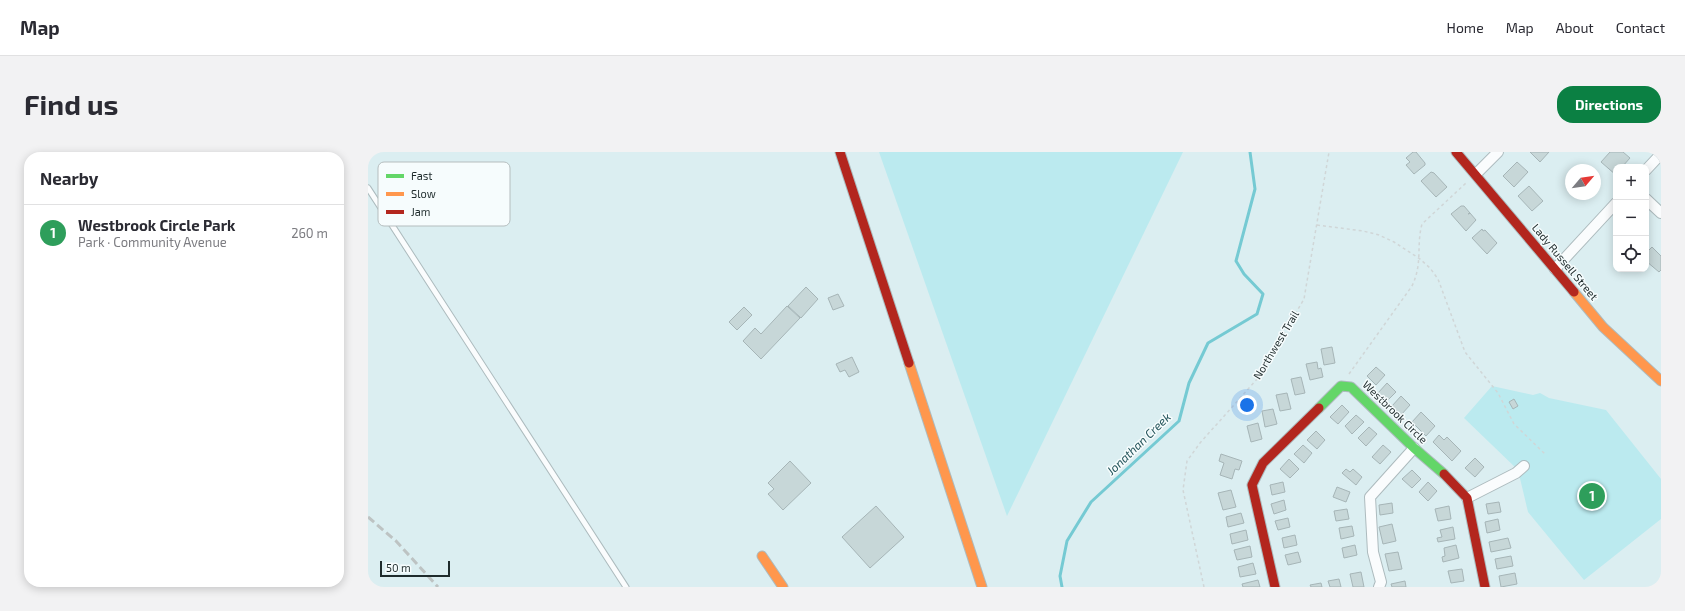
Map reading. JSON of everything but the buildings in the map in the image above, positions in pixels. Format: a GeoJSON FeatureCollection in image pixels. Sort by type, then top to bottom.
{"type":"FeatureCollection","features":[{"type":"Feature","properties":{"kind":"street"},"geometry":{"type":"LineString","coordinates":[[840,152],[980,585]]}},
{"type":"Feature","properties":{"kind":"street","name":"Lady Russell Street"},"geometry":{"type":"LineString","coordinates":[[1456,152],[1603,327],[1661,381]]}},
{"type":"Feature","properties":{"kind":"street"},"geometry":{"type":"LineString","coordinates":[[1476,174],[1498,152]]}},
{"type":"Feature","properties":{"kind":"street"},"geometry":{"type":"LineString","coordinates":[[1649,167],[1661,154]]}},
{"type":"Feature","properties":{"kind":"street"},"geometry":{"type":"LineString","coordinates":[[1647,200],[1661,213]]}},
{"type":"Feature","properties":{"kind":"street"},"geometry":{"type":"LineString","coordinates":[[1555,270],[1613,206]]}},
{"type":"Feature","properties":{"kind":"street"},"geometry":{"type":"LineString","coordinates":[[1275,587],[1252,485],[1263,463],[1341,386]]}},
{"type":"Feature","properties":{"kind":"street","name":"Westbrook Circle"},"geometry":{"type":"LineString","coordinates":[[1341,386],[1351,387],[1414,448],[1453,482],[1466,498],[1484,587]]}},
{"type":"Feature","properties":{"kind":"street"},"geometry":{"type":"LineString","coordinates":[[1379,587],[1381,582],[1373,552],[1370,497],[1414,448]]}},
{"type":"Feature","properties":{"kind":"street"},"geometry":{"type":"LineString","coordinates":[[1466,498],[1516,473],[1524,466]]}},
{"type":"Feature","properties":{"kind":"street"},"geometry":{"type":"LineString","coordinates":[[762,556],[783,587]]}},
{"type":"Feature","properties":{"kind":"lane"},"geometry":{"type":"LineString","coordinates":[[368,188],[378,203]]}},
{"type":"Feature","properties":{"kind":"lane"},"geometry":{"type":"LineString","coordinates":[[393,226],[626,587]]}},
{"type":"Feature","properties":{"kind":"path","name":"Northwest Trail"},"geometry":{"type":"LineString","coordinates":[[1204,587],[1183,490],[1187,461],[1200,443],[1258,378],[1304,299],[1329,152]]}},
{"type":"Feature","properties":{"kind":"path"},"geometry":{"type":"LineString","coordinates":[[1341,386],[1412,286],[1416,277],[1420,259],[1422,224],[1476,174]]}},
{"type":"Feature","properties":{"kind":"path"},"geometry":{"type":"LineString","coordinates":[[1317,225],[1363,230],[1379,235],[1394,242],[1420,259],[1438,279],[1465,352],[1498,393],[1514,424],[1546,454]]}},
{"type":"Feature","properties":{"kind":"shaded area"},"geometry":{"type":"Polygon","coordinates":[[[879,152],[1183,152],[1007,516],[879,152]]]}},
{"type":"Feature","properties":{"kind":"shaded area"},"geometry":{"type":"Polygon","coordinates":[[[1492,386],[1533,395],[1540,393],[1549,398],[1606,410],[1661,479],[1661,519],[1584,580],[1528,512],[1518,470],[1464,418],[1492,386]]]}},
{"type":"Feature","properties":{"kind":"waterway","name":"Jonathan Creek"},"geometry":{"type":"LineString","coordinates":[[1062,587],[1060,576],[1067,541],[1091,502],[1179,421],[1189,383],[1208,343],[1257,314],[1263,294],[1244,274],[1236,261],[1255,189],[1250,152]]}},
{"type":"Feature","properties":{"kind":"railway"},"geometry":{"type":"LineString","coordinates":[[368,517],[396,541],[438,587]]}},
{"type":"Feature","properties":{"kind":"traffic: fast"},"geometry":{"type":"LineString","coordinates":[[1319,408],[1341,386],[1351,387],[1414,448],[1444,474]]}},
{"type":"Feature","properties":{"kind":"traffic: slow"},"geometry":{"type":"LineString","coordinates":[[1574,292],[1603,327],[1661,381]]}},
{"type":"Feature","properties":{"kind":"traffic: slow"},"geometry":{"type":"LineString","coordinates":[[909,363],[982,587]]}},
{"type":"Feature","properties":{"kind":"traffic: slow"},"geometry":{"type":"LineString","coordinates":[[762,556],[783,587]]}},
{"type":"Feature","properties":{"kind":"traffic: jam"},"geometry":{"type":"LineString","coordinates":[[840,152],[909,363]]}},
{"type":"Feature","properties":{"kind":"traffic: jam"},"geometry":{"type":"LineString","coordinates":[[1456,152],[1574,292]]}},
{"type":"Feature","properties":{"kind":"traffic: jam"},"geometry":{"type":"LineString","coordinates":[[1275,587],[1252,485],[1263,463],[1319,408]]}},
{"type":"Feature","properties":{"kind":"traffic: jam"},"geometry":{"type":"LineString","coordinates":[[1444,474],[1467,498],[1485,587]]}},
{"type":"Feature","properties":{"kind":"place","name":"Westbrook Circle Park"},"geometry":{"type":"Point","coordinates":[1592,496]}}]}
